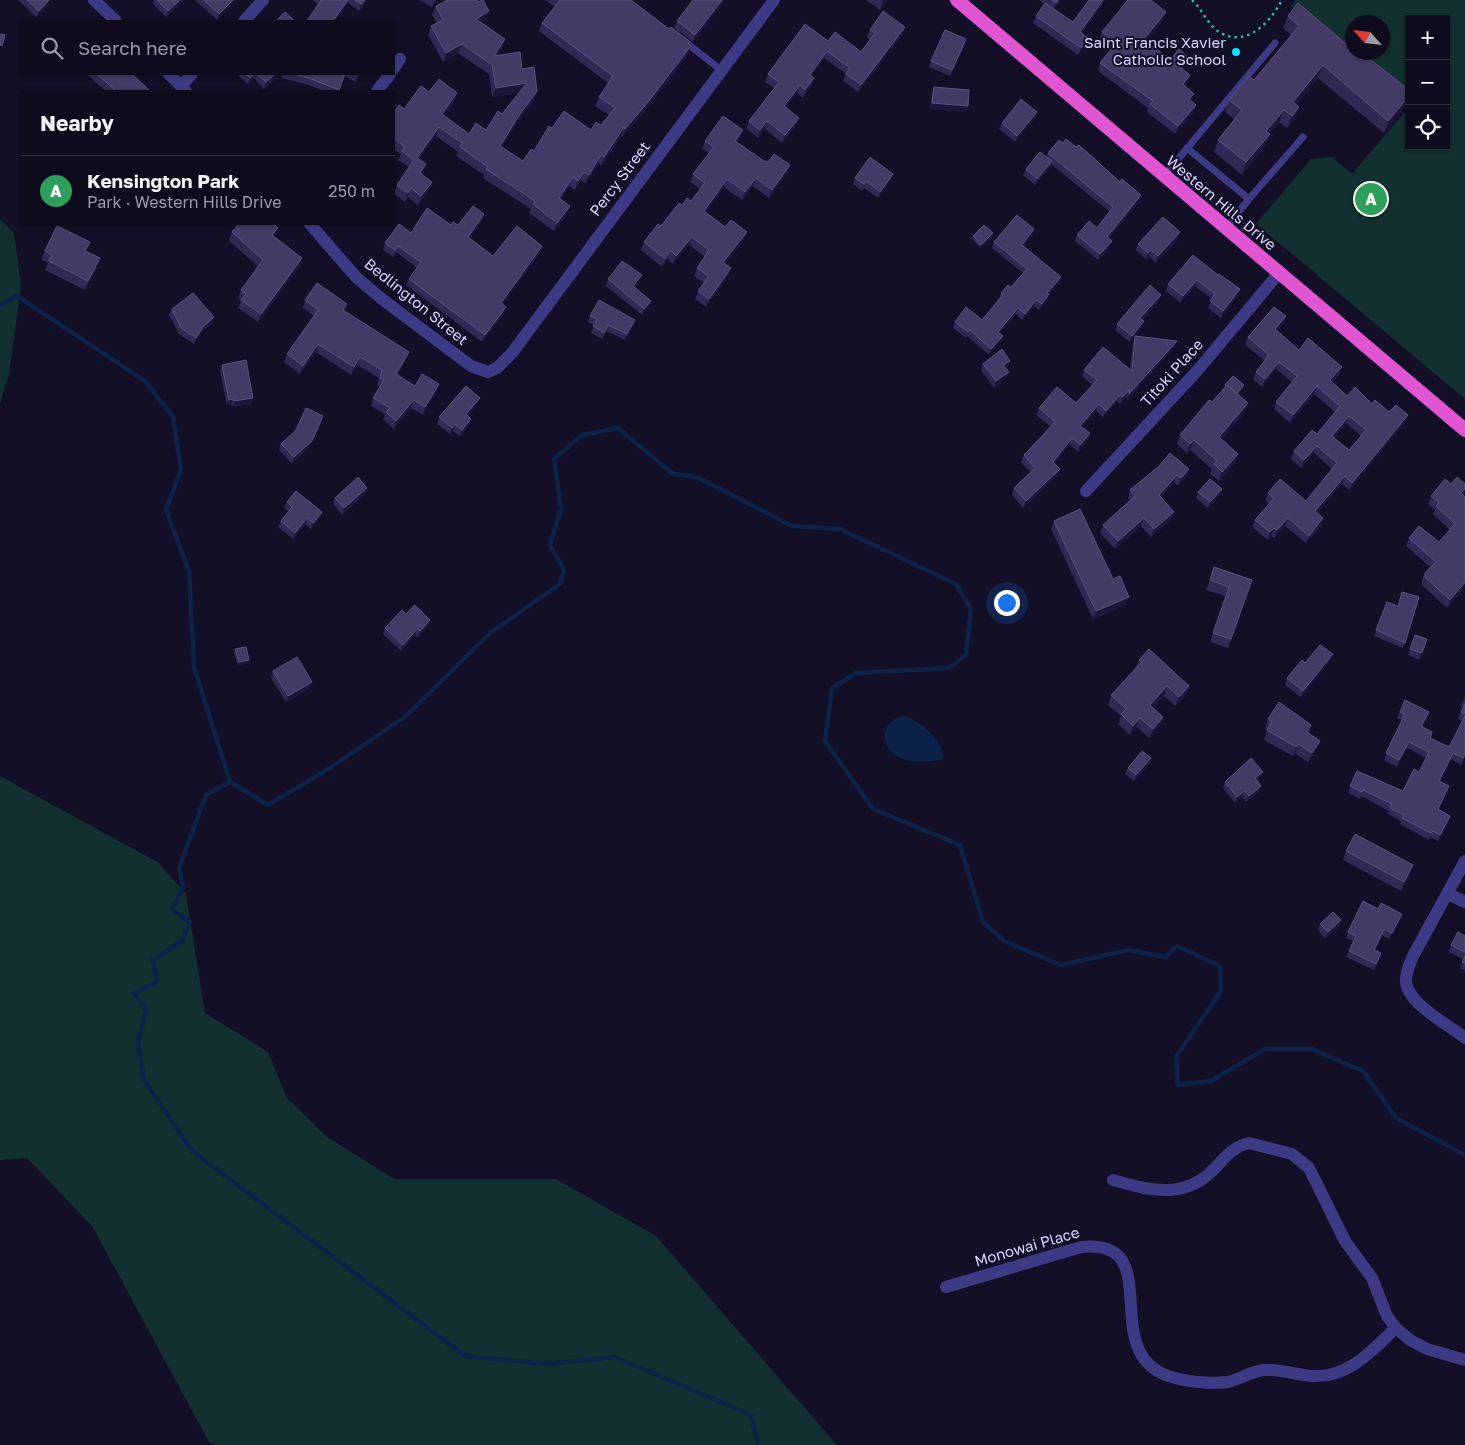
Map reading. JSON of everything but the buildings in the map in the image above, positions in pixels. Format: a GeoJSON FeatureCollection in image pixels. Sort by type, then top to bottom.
{"type":"FeatureCollection","features":[{"type":"Feature","properties":{"kind":"highway","name":"Western Hills Drive"},"geometry":{"type":"LineString","coordinates":[[957,0],[1465,430]]}},
{"type":"Feature","properties":{"kind":"street"},"geometry":{"type":"LineString","coordinates":[[94,0],[115,20]]}},
{"type":"Feature","properties":{"kind":"street"},"geometry":{"type":"LineString","coordinates":[[245,20],[263,0]]}},
{"type":"Feature","properties":{"kind":"street","name":"Percy Street"},"geometry":{"type":"LineString","coordinates":[[488,372],[497,368],[512,353],[774,0]]}},
{"type":"Feature","properties":{"kind":"street"},"geometry":{"type":"LineString","coordinates":[[170,75],[184,89],[191,75]]}},
{"type":"Feature","properties":{"kind":"street"},"geometry":{"type":"LineString","coordinates":[[378,90],[389,75]]}},
{"type":"Feature","properties":{"kind":"street","name":"Bedlington Street"},"geometry":{"type":"LineString","coordinates":[[311,225],[356,276],[382,299],[461,360],[480,371],[488,372]]}},
{"type":"Feature","properties":{"kind":"street","name":"Titoki Place"},"geometry":{"type":"LineString","coordinates":[[1086,491],[1197,371],[1279,273]]}},
{"type":"Feature","properties":{"kind":"street"},"geometry":{"type":"LineString","coordinates":[[1465,861],[1413,956],[1408,967],[1406,983],[1414,1000],[1465,1038]]}},
{"type":"Feature","properties":{"kind":"street"},"geometry":{"type":"LineString","coordinates":[[1448,894],[1465,902]]}},
{"type":"Feature","properties":{"kind":"street"},"geometry":{"type":"LineString","coordinates":[[1113,1180],[1149,1191],[1165,1191],[1194,1184],[1208,1175],[1232,1149],[1242,1145],[1249,1143],[1292,1154],[1308,1168],[1338,1228],[1367,1268],[1387,1316],[1396,1328],[1410,1340],[1427,1349],[1465,1360]]}},
{"type":"Feature","properties":{"kind":"street","name":"Monowai Place"},"geometry":{"type":"LineString","coordinates":[[946,1287],[1081,1246],[1097,1245],[1112,1251],[1123,1260],[1128,1272],[1134,1342],[1142,1358],[1157,1371],[1175,1378],[1200,1381],[1228,1382],[1257,1371],[1270,1370],[1314,1376],[1335,1374],[1348,1370],[1396,1328]]}},
{"type":"Feature","properties":{"kind":"lane"},"geometry":{"type":"LineString","coordinates":[[675,35],[722,70]]}},
{"type":"Feature","properties":{"kind":"lane"},"geometry":{"type":"LineString","coordinates":[[1164,176],[1275,43]]}},
{"type":"Feature","properties":{"kind":"lane"},"geometry":{"type":"LineString","coordinates":[[1226,228],[1304,137]]}},
{"type":"Feature","properties":{"kind":"lane"},"geometry":{"type":"LineString","coordinates":[[1187,148],[1249,199]]}},
{"type":"Feature","properties":{"kind":"path"},"geometry":{"type":"LineString","coordinates":[[1192,0],[1200,7],[1214,28],[1225,35],[1242,38],[1255,32],[1268,20],[1282,0]]}},
{"type":"Feature","properties":{"kind":"green space"},"geometry":{"type":"Polygon","coordinates":[[[1296,0],[1465,0],[1465,399],[1256,224],[1311,159],[1332,157],[1352,174],[1405,112],[1405,150],[1450,150],[1450,15],[1405,15],[1405,99],[1357,60],[1390,60],[1390,15],[1345,15],[1345,50],[1291,6],[1296,0]]]}},
{"type":"Feature","properties":{"kind":"green space"},"geometry":{"type":"Polygon","coordinates":[[[0,219],[14,233],[21,286],[9,375],[0,404],[0,219]]]}},
{"type":"Feature","properties":{"kind":"green space"},"geometry":{"type":"Polygon","coordinates":[[[0,776],[159,863],[186,894],[205,1013],[268,1052],[287,1098],[326,1136],[394,1179],[556,1179],[656,1236],[837,1445],[215,1445],[209,1442],[92,1226],[27,1158],[0,1160],[0,776]]]}},
{"type":"Feature","properties":{"kind":"water"},"geometry":{"type":"Polygon","coordinates":[[[903,716],[915,721],[928,730],[938,742],[944,754],[941,760],[911,761],[903,759],[890,750],[886,744],[886,730],[895,719],[903,716]]]}},
{"type":"Feature","properties":{"kind":"waterway"},"geometry":{"type":"LineString","coordinates":[[0,305],[17,296],[145,381],[173,417],[181,470],[166,510],[189,571],[194,667],[230,782],[268,805],[330,768],[406,716],[490,633],[560,584],[564,570],[550,545],[561,509],[554,459],[582,435],[618,428],[673,474],[697,477],[792,526],[840,529],[956,584],[971,609],[966,655],[949,668],[856,673],[832,688],[825,741],[873,809],[960,845],[983,922],[1004,941],[1061,965],[1129,950],[1165,957],[1177,946],[1220,966],[1221,991],[1176,1057],[1178,1085],[1211,1081],[1265,1049],[1312,1049],[1363,1071],[1396,1118],[1465,1155]]}},
{"type":"Feature","properties":{"kind":"waterway"},"geometry":{"type":"LineString","coordinates":[[230,782],[206,795],[179,868],[183,887],[172,910],[190,922],[182,941],[153,960],[157,982],[134,993],[146,1010],[138,1043],[144,1080],[192,1151],[465,1356],[548,1364],[615,1357],[751,1415],[758,1445]]}},
{"type":"Feature","properties":{"kind":"place","name":"Saint Francis Xavier Catholic School"},"geometry":{"type":"Point","coordinates":[1236,52]}},
{"type":"Feature","properties":{"kind":"place","name":"Kensington Park"},"geometry":{"type":"Point","coordinates":[1371,199]}}]}
